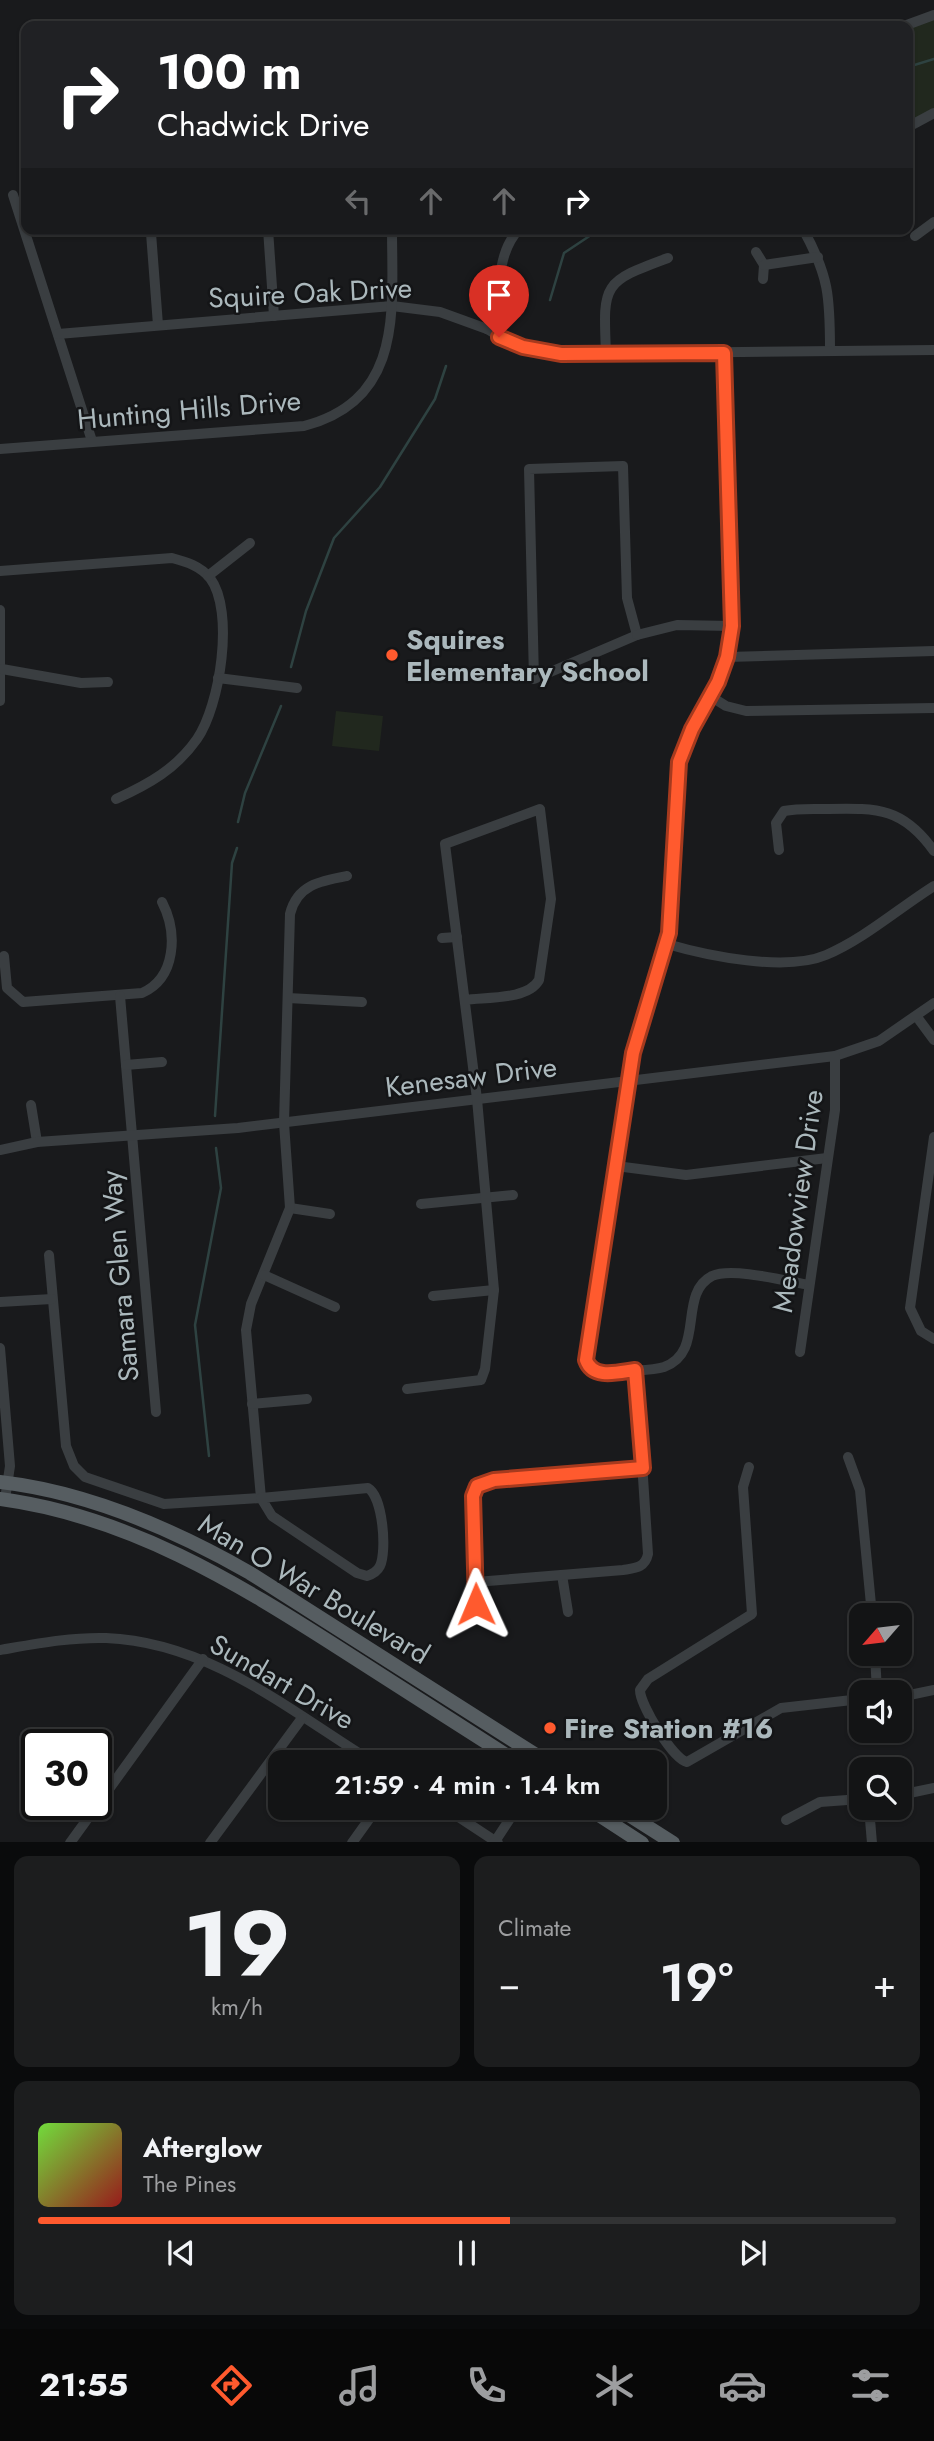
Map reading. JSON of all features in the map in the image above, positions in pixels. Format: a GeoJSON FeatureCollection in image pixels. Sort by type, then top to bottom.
{"type":"FeatureCollection","features":[{"type":"Feature","properties":{"kind":"main road","name":"Man O War Boulevard"},"geometry":{"type":"LineString","coordinates":[[4,1483],[130,1516],[199,1545],[262,1580],[528,1750]]}},
{"type":"Feature","properties":{"kind":"main road","name":"Man O War Boulevard"},"geometry":{"type":"LineString","coordinates":[[2,1499],[97,1522],[155,1543],[209,1568],[266,1601],[498,1750]]}},
{"type":"Feature","properties":{"kind":"main road"},"geometry":{"type":"LineString","coordinates":[[607,1820],[640,1842]]}},
{"type":"Feature","properties":{"kind":"main road"},"geometry":{"type":"LineString","coordinates":[[637,1820],[671,1842]]}},
{"type":"Feature","properties":{"kind":"street"},"geometry":{"type":"LineString","coordinates":[[913,23],[934,15]]}},
{"type":"Feature","properties":{"kind":"street"},"geometry":{"type":"LineString","coordinates":[[913,124],[934,113]]}},
{"type":"Feature","properties":{"kind":"street"},"geometry":{"type":"LineString","coordinates":[[13,195],[21,220]]}},
{"type":"Feature","properties":{"kind":"street"},"geometry":{"type":"LineString","coordinates":[[915,236],[934,222]]}},
{"type":"Feature","properties":{"kind":"street"},"geometry":{"type":"LineString","coordinates":[[26,235],[92,441]]}},
{"type":"Feature","properties":{"kind":"street"},"geometry":{"type":"LineString","coordinates":[[151,235],[158,325]]}},
{"type":"Feature","properties":{"kind":"street"},"geometry":{"type":"LineString","coordinates":[[268,235],[274,316]]}},
{"type":"Feature","properties":{"kind":"street","name":"Hunting Hills Drive"},"geometry":{"type":"LineString","coordinates":[[0,449],[304,426],[332,416],[356,399],[378,370],[388,347],[392,306],[392,235]]}},
{"type":"Feature","properties":{"kind":"street"},"geometry":{"type":"LineString","coordinates":[[487,329],[498,298],[501,258],[515,235]]}},
{"type":"Feature","properties":{"kind":"street"},"geometry":{"type":"LineString","coordinates":[[806,235],[818,257],[829,296],[830,350]]}},
{"type":"Feature","properties":{"kind":"street"},"geometry":{"type":"LineString","coordinates":[[756,252],[764,265],[763,279]]}},
{"type":"Feature","properties":{"kind":"street"},"geometry":{"type":"LineString","coordinates":[[764,265],[818,257]]}},
{"type":"Feature","properties":{"kind":"street"},"geometry":{"type":"LineString","coordinates":[[606,353],[605,302],[611,285],[630,272],[668,258]]}},
{"type":"Feature","properties":{"kind":"street","name":"Squire Oak Drive"},"geometry":{"type":"LineString","coordinates":[[58,334],[392,306],[440,312],[487,329],[509,342],[541,351],[580,355],[934,350]]}},
{"type":"Feature","properties":{"kind":"street"},"geometry":{"type":"LineString","coordinates":[[724,353],[732,626],[727,657],[679,762],[667,944],[635,1039],[586,1360],[591,1369],[602,1373],[661,1368],[680,1356],[690,1333],[697,1294],[712,1277],[729,1273],[808,1285]]}},
{"type":"Feature","properties":{"kind":"street"},"geometry":{"type":"LineString","coordinates":[[637,635],[627,598],[623,466],[529,469],[534,679],[637,635],[677,625],[732,626]]}},
{"type":"Feature","properties":{"kind":"street"},"geometry":{"type":"LineString","coordinates":[[208,576],[250,543]]}},
{"type":"Feature","properties":{"kind":"street"},"geometry":{"type":"LineString","coordinates":[[0,571],[159,558],[186,561],[208,576],[217,591],[223,615],[218,678],[208,718],[188,751],[166,773],[116,799]]}},
{"type":"Feature","properties":{"kind":"street"},"geometry":{"type":"LineString","coordinates":[[0,610],[0,701]]}},
{"type":"Feature","properties":{"kind":"street"},"geometry":{"type":"LineString","coordinates":[[727,657],[934,651]]}},
{"type":"Feature","properties":{"kind":"street"},"geometry":{"type":"LineString","coordinates":[[2,669],[80,683],[108,682]]}},
{"type":"Feature","properties":{"kind":"street"},"geometry":{"type":"LineString","coordinates":[[218,678],[297,688]]}},
{"type":"Feature","properties":{"kind":"street"},"geometry":{"type":"LineString","coordinates":[[710,696],[726,706],[746,711],[934,708]]}},
{"type":"Feature","properties":{"kind":"street"},"geometry":{"type":"LineString","coordinates":[[666,759],[679,762]]}},
{"type":"Feature","properties":{"kind":"street"},"geometry":{"type":"LineString","coordinates":[[779,850],[776,823],[784,811],[860,808],[898,816],[921,834],[934,851]]}},
{"type":"Feature","properties":{"kind":"street"},"geometry":{"type":"LineString","coordinates":[[407,1389],[481,1380],[485,1369],[494,1290],[477,1099],[445,844],[540,809],[551,899],[539,980],[535,986],[523,992],[465,1000]]}},
{"type":"Feature","properties":{"kind":"street"},"geometry":{"type":"LineString","coordinates":[[48,1255],[66,1446],[79,1473],[91,1480],[164,1504],[187,1505],[261,1498],[368,1488],[375,1492],[380,1504],[379,1568],[367,1576],[357,1573],[272,1516],[261,1498],[246,1330],[251,1304],[290,1208],[284,1123],[292,904],[305,888],[347,876]]}},
{"type":"Feature","properties":{"kind":"street"},"geometry":{"type":"LineString","coordinates":[[667,944],[720,957],[795,961],[818,957],[832,952],[934,886]]}},
{"type":"Feature","properties":{"kind":"street"},"geometry":{"type":"LineString","coordinates":[[4,956],[7,988],[23,1002],[120,996],[150,989],[164,976],[171,938],[170,925],[162,902]]}},
{"type":"Feature","properties":{"kind":"street"},"geometry":{"type":"LineString","coordinates":[[442,938],[457,937]]}},
{"type":"Feature","properties":{"kind":"street","name":"Samara Glen Way"},"geometry":{"type":"LineString","coordinates":[[120,996],[130,1136],[156,1412]]}},
{"type":"Feature","properties":{"kind":"street"},"geometry":{"type":"LineString","coordinates":[[288,999],[362,1002]]}},
{"type":"Feature","properties":{"kind":"street","name":"Kenesaw Drive"},"geometry":{"type":"LineString","coordinates":[[0,1150],[37,1142],[284,1123],[835,1056],[879,1041],[934,1003]]}},
{"type":"Feature","properties":{"kind":"street"},"geometry":{"type":"LineString","coordinates":[[916,1017],[934,1040]]}},
{"type":"Feature","properties":{"kind":"street","name":"Meadowview Drive"},"geometry":{"type":"LineString","coordinates":[[800,1352],[838,1090],[835,1056]]}},
{"type":"Feature","properties":{"kind":"street"},"geometry":{"type":"LineString","coordinates":[[126,1065],[162,1062]]}},
{"type":"Feature","properties":{"kind":"street"},"geometry":{"type":"LineString","coordinates":[[32,1105],[37,1142]]}},
{"type":"Feature","properties":{"kind":"street"},"geometry":{"type":"LineString","coordinates":[[934,1136],[910,1308],[922,1331],[934,1339]]}},
{"type":"Feature","properties":{"kind":"street"},"geometry":{"type":"LineString","coordinates":[[616,1166],[686,1175],[827,1158]]}},
{"type":"Feature","properties":{"kind":"street"},"geometry":{"type":"LineString","coordinates":[[421,1204],[513,1195]]}},
{"type":"Feature","properties":{"kind":"street"},"geometry":{"type":"LineString","coordinates":[[290,1208],[330,1214]]}},
{"type":"Feature","properties":{"kind":"street"},"geometry":{"type":"LineString","coordinates":[[264,1275],[335,1307]]}},
{"type":"Feature","properties":{"kind":"street"},"geometry":{"type":"LineString","coordinates":[[433,1296],[494,1290]]}},
{"type":"Feature","properties":{"kind":"street"},"geometry":{"type":"LineString","coordinates":[[0,1302],[52,1299]]}},
{"type":"Feature","properties":{"kind":"street"},"geometry":{"type":"LineString","coordinates":[[0,1348],[10,1466],[2,1499]]}},
{"type":"Feature","properties":{"kind":"street"},"geometry":{"type":"LineString","coordinates":[[476,1582],[623,1570],[639,1567],[645,1562],[648,1554],[635,1370]]}},
{"type":"Feature","properties":{"kind":"street"},"geometry":{"type":"LineString","coordinates":[[253,1404],[307,1399]]}},
{"type":"Feature","properties":{"kind":"street"},"geometry":{"type":"LineString","coordinates":[[848,1457],[860,1490],[871,1603]]}},
{"type":"Feature","properties":{"kind":"street"},"geometry":{"type":"LineString","coordinates":[[749,1467],[743,1487],[752,1614],[648,1679],[640,1690],[642,1701],[675,1755],[687,1762],[781,1708],[849,1700]]}},
{"type":"Feature","properties":{"kind":"street"},"geometry":{"type":"LineString","coordinates":[[475,1619],[473,1496],[480,1484],[494,1480],[643,1468]]}},
{"type":"Feature","properties":{"kind":"street"},"geometry":{"type":"LineString","coordinates":[[562,1575],[568,1612]]}},
{"type":"Feature","properties":{"kind":"street","name":"Sundart Drive"},"geometry":{"type":"LineString","coordinates":[[0,1650],[69,1639],[106,1638],[146,1643],[203,1659],[236,1675],[354,1750]]}},
{"type":"Feature","properties":{"kind":"street"},"geometry":{"type":"LineString","coordinates":[[71,1842],[203,1659]]}},
{"type":"Feature","properties":{"kind":"street"},"geometry":{"type":"LineString","coordinates":[[912,1695],[934,1690]]}},
{"type":"Feature","properties":{"kind":"street"},"geometry":{"type":"LineString","coordinates":[[211,1842],[302,1718]]}},
{"type":"Feature","properties":{"kind":"street"},"geometry":{"type":"LineString","coordinates":[[912,1793],[934,1788]]}},
{"type":"Feature","properties":{"kind":"street"},"geometry":{"type":"LineString","coordinates":[[786,1820],[820,1802],[849,1800]]}},
{"type":"Feature","properties":{"kind":"street"},"geometry":{"type":"LineString","coordinates":[[353,1842],[368,1820]]}},
{"type":"Feature","properties":{"kind":"street"},"geometry":{"type":"LineString","coordinates":[[462,1820],[496,1842],[510,1820]]}},
{"type":"Feature","properties":{"kind":"street"},"geometry":{"type":"LineString","coordinates":[[870,1820],[872,1842]]}},
{"type":"Feature","properties":{"kind":"shaded area"},"geometry":{"type":"Polygon","coordinates":[[[934,14],[934,112],[913,120],[913,24],[934,14]]]}},
{"type":"Feature","properties":{"kind":"shaded area"},"geometry":{"type":"Polygon","coordinates":[[[336,711],[383,716],[379,751],[332,746],[336,711]]]}},
{"type":"Feature","properties":{"kind":"waterway"},"geometry":{"type":"LineString","coordinates":[[913,65],[934,59]]}},
{"type":"Feature","properties":{"kind":"waterway"},"geometry":{"type":"LineString","coordinates":[[550,300],[564,253],[591,235]]}},
{"type":"Feature","properties":{"kind":"waterway"},"geometry":{"type":"LineString","coordinates":[[291,667],[306,611],[334,538],[380,487],[435,399],[446,366]]}},
{"type":"Feature","properties":{"kind":"waterway"},"geometry":{"type":"LineString","coordinates":[[238,822],[245,793],[281,706]]}},
{"type":"Feature","properties":{"kind":"waterway"},"geometry":{"type":"LineString","coordinates":[[215,1116],[232,863],[237,848]]}},
{"type":"Feature","properties":{"kind":"waterway"},"geometry":{"type":"LineString","coordinates":[[209,1456],[195,1325],[221,1188],[216,1148]]}},
{"type":"Feature","properties":{"kind":"place","name":"Squires Elementary School"},"geometry":{"type":"Point","coordinates":[392,655]}},
{"type":"Feature","properties":{"kind":"place","name":"Fire Station #16"},"geometry":{"type":"Point","coordinates":[550,1728]}},
{"type":"Feature","properties":{"kind":"route"},"geometry":{"type":"LineString","coordinates":[[476,1604],[473,1496],[477,1486],[494,1480],[643,1468],[635,1370],[597,1372],[588,1366],[586,1360],[635,1039],[663,960],[669,933],[675,785],[679,762],[692,729],[718,682],[727,657],[732,626],[724,353],[561,354],[523,347],[499,337]]}}]}
